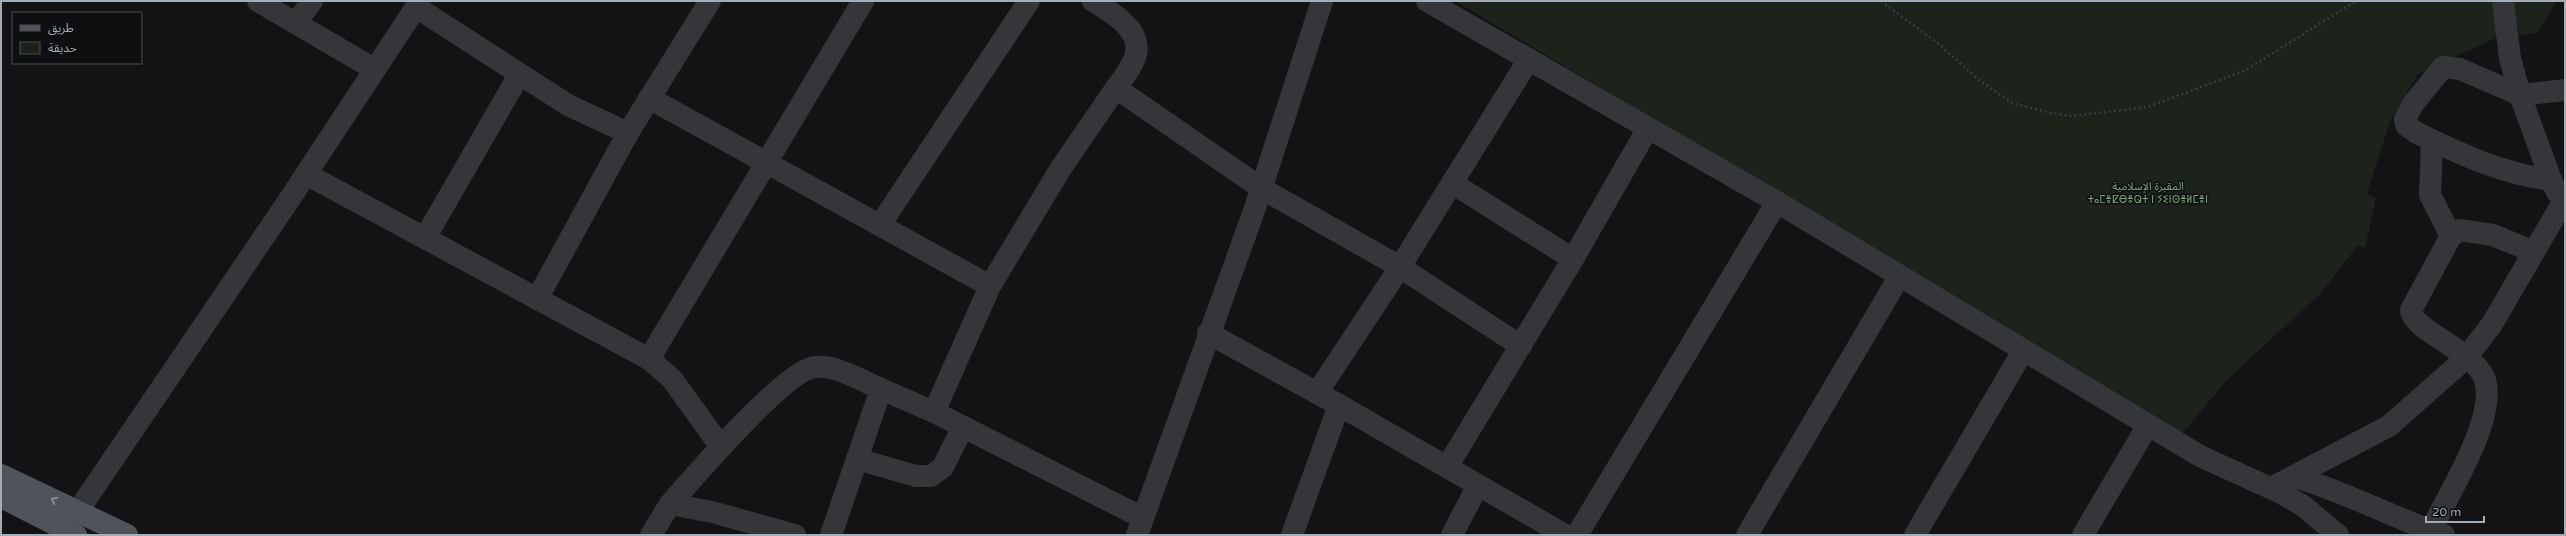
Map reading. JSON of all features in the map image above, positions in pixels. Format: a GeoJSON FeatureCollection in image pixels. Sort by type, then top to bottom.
{"type":"FeatureCollection","features":[{"type":"Feature","properties":{"kind":"main road"},"geometry":{"type":"LineString","coordinates":[[1,475],[127,535]]}},
{"type":"Feature","properties":{"kind":"main road"},"geometry":{"type":"LineString","coordinates":[[1,497],[76,535]]}},
{"type":"Feature","properties":{"kind":"street"},"geometry":{"type":"LineString","coordinates":[[258,1],[374,69]]}},
{"type":"Feature","properties":{"kind":"street"},"geometry":{"type":"LineString","coordinates":[[296,23],[312,1]]}},
{"type":"Feature","properties":{"kind":"street"},"geometry":{"type":"LineString","coordinates":[[537,298],[628,132],[710,1]]}},
{"type":"Feature","properties":{"kind":"street"},"geometry":{"type":"LineString","coordinates":[[649,359],[863,1]]}},
{"type":"Feature","properties":{"kind":"street"},"geometry":{"type":"LineString","coordinates":[[880,225],[1029,1]]}},
{"type":"Feature","properties":{"kind":"street"},"geometry":{"type":"LineString","coordinates":[[934,412],[990,286],[1061,168],[1134,61],[1136,44],[1132,32],[1111,12],[1093,1]]}},
{"type":"Feature","properties":{"kind":"street"},"geometry":{"type":"LineString","coordinates":[[651,535],[670,504],[721,447],[784,384],[802,371],[815,367],[829,368],[934,412],[1140,526],[1261,188],[1322,1]]}},
{"type":"Feature","properties":{"kind":"street"},"geometry":{"type":"LineString","coordinates":[[1427,1],[1776,202],[2200,456],[2271,488],[2302,505],[2338,535]]}},
{"type":"Feature","properties":{"kind":"street"},"geometry":{"type":"LineString","coordinates":[[2271,488],[2295,477],[2389,426],[2466,358],[2492,324],[2564,204],[2551,180],[2520,95],[2510,58],[2503,1]]}},
{"type":"Feature","properties":{"kind":"street"},"geometry":{"type":"LineString","coordinates":[[78,511],[306,174],[418,4],[519,75],[568,105],[628,132]]}},
{"type":"Feature","properties":{"kind":"street"},"geometry":{"type":"LineString","coordinates":[[1317,393],[1400,267],[1529,59]]}},
{"type":"Feature","properties":{"kind":"street"},"geometry":{"type":"LineString","coordinates":[[2551,180],[2521,177],[2500,170],[2432,141],[2410,129],[2405,119],[2413,104],[2443,67],[2460,69],[2520,95],[2565,90]]}},
{"type":"Feature","properties":{"kind":"street"},"geometry":{"type":"LineString","coordinates":[[425,238],[519,75]]}},
{"type":"Feature","properties":{"kind":"street"},"geometry":{"type":"LineString","coordinates":[[1116,88],[1261,188],[1400,267],[1521,346]]}},
{"type":"Feature","properties":{"kind":"street"},"geometry":{"type":"LineString","coordinates":[[649,98],[990,286]]}},
{"type":"Feature","properties":{"kind":"street"},"geometry":{"type":"LineString","coordinates":[[1447,467],[1573,259],[1648,128]]}},
{"type":"Feature","properties":{"kind":"street"},"geometry":{"type":"LineString","coordinates":[[2432,141],[2430,195],[2451,236]]}},
{"type":"Feature","properties":{"kind":"street"},"geometry":{"type":"LineString","coordinates":[[306,174],[649,359],[672,379],[721,447]]}},
{"type":"Feature","properties":{"kind":"street"},"geometry":{"type":"LineString","coordinates":[[1452,182],[1573,259]]}},
{"type":"Feature","properties":{"kind":"street"},"geometry":{"type":"LineString","coordinates":[[1577,535],[1776,202]]}},
{"type":"Feature","properties":{"kind":"street"},"geometry":{"type":"LineString","coordinates":[[2295,477],[2357,498],[2438,533],[2479,432],[2486,410],[2486,383],[2479,369],[2441,338],[2418,324],[2411,316],[2411,310],[2451,236],[2460,230],[2493,234],[2534,252]]}},
{"type":"Feature","properties":{"kind":"street"},"geometry":{"type":"LineString","coordinates":[[1748,535],[1899,277]]}},
{"type":"Feature","properties":{"kind":"street"},"geometry":{"type":"LineString","coordinates":[[1208,333],[1339,405],[1565,535]]}},
{"type":"Feature","properties":{"kind":"street"},"geometry":{"type":"LineString","coordinates":[[1915,535],[2023,351]]}},
{"type":"Feature","properties":{"kind":"street"},"geometry":{"type":"LineString","coordinates":[[831,535],[881,389]]}},
{"type":"Feature","properties":{"kind":"street"},"geometry":{"type":"LineString","coordinates":[[1299,532],[1339,405]]}},
{"type":"Feature","properties":{"kind":"street"},"geometry":{"type":"LineString","coordinates":[[2082,535],[2148,425]]}},
{"type":"Feature","properties":{"kind":"street"},"geometry":{"type":"LineString","coordinates":[[857,459],[916,476],[931,476],[943,467],[963,427]]}},
{"type":"Feature","properties":{"kind":"street"},"geometry":{"type":"LineString","coordinates":[[1452,535],[1478,485]]}},
{"type":"Feature","properties":{"kind":"street"},"geometry":{"type":"LineString","coordinates":[[670,504],[712,512],[795,535]]}},
{"type":"Feature","properties":{"kind":"path"},"geometry":{"type":"LineString","coordinates":[[1881,1],[1940,45],[1979,80],[2012,102],[2050,113],[2072,116],[2148,107],[2246,70],[2356,1]]}},
{"type":"Feature","properties":{"kind":"green space","name":"المقبرة الإسلامية ⵜⴰⵎⴻⵇⴱⴻⵕⵜ ⵏ ⵢⵉⵏⵙⴻⵍⵎⴻⵏ"},"geometry":{"type":"Polygon","coordinates":[[[1455,1],[2492,1],[2498,37],[2418,74],[2390,121],[2367,194],[2376,198],[2365,248],[2358,245],[2321,293],[2228,379],[2182,434],[1455,1]]]}},
{"type":"Feature","properties":{"kind":"green space"},"geometry":{"type":"Polygon","coordinates":[[[2511,1],[2556,1],[2538,33],[2520,36],[2511,1]]]}}]}
